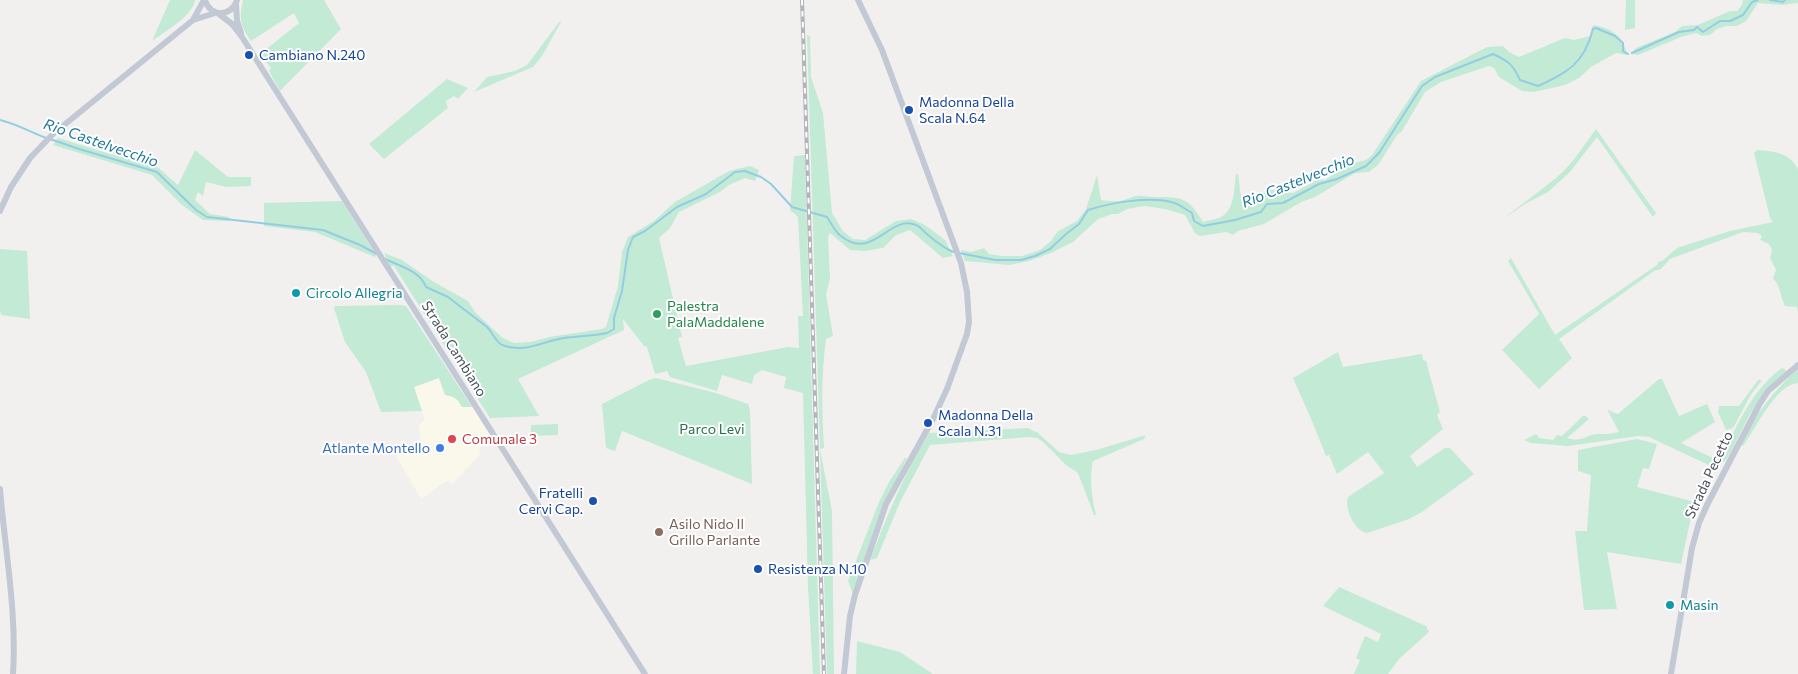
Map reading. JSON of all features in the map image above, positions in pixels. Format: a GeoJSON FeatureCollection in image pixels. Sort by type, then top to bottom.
{"type":"FeatureCollection","features":[{"type":"Feature","properties":{"kind":"main road","name":"Strada Cambiano"},"geometry":{"type":"LineString","coordinates":[[205,0],[208,7],[232,24],[242,37],[646,674]]}},
{"type":"Feature","properties":{"kind":"main road"},"geometry":{"type":"LineString","coordinates":[[0,212],[26,166],[45,142],[193,20],[205,0]]}},
{"type":"Feature","properties":{"kind":"main road"},"geometry":{"type":"LineString","coordinates":[[844,674],[850,616],[886,504],[933,419],[947,388],[967,334],[969,322],[967,292],[957,253],[888,66],[858,0]]}},
{"type":"Feature","properties":{"kind":"main road","name":"Strada Cambiano"},"geometry":{"type":"LineString","coordinates":[[217,13],[229,12],[237,2]]}},
{"type":"Feature","properties":{"kind":"main road","name":"Strada Cambiano"},"geometry":{"type":"LineString","coordinates":[[237,2],[238,21],[242,37]]}},
{"type":"Feature","properties":{"kind":"main road"},"geometry":{"type":"LineString","coordinates":[[193,20],[217,13]]}},
{"type":"Feature","properties":{"kind":"main road","name":"Strada Pecetto"},"geometry":{"type":"LineString","coordinates":[[1670,674],[1692,548],[1699,523],[1719,480],[1759,405],[1768,391],[1798,366]]}},
{"type":"Feature","properties":{"kind":"main road"},"geometry":{"type":"LineString","coordinates":[[0,489],[13,616],[13,674]]}},
{"type":"Feature","properties":{"kind":"shaded area"},"geometry":{"type":"Polygon","coordinates":[[[439,378],[445,395],[452,396],[458,400],[462,407],[472,407],[491,437],[481,446],[479,456],[452,484],[448,480],[421,499],[396,456],[406,452],[410,454],[413,452],[420,440],[419,425],[425,420],[414,387],[439,378]]]}},
{"type":"Feature","properties":{"kind":"green space"},"geometry":{"type":"Polygon","coordinates":[[[170,0],[195,0],[190,11],[184,17],[152,41],[170,0]]]}},
{"type":"Feature","properties":{"kind":"green space"},"geometry":{"type":"Polygon","coordinates":[[[243,0],[324,0],[341,29],[280,91],[269,71],[271,68],[260,54],[299,23],[294,13],[251,41],[241,22],[243,0]]]}},
{"type":"Feature","properties":{"kind":"green space"},"geometry":{"type":"Polygon","coordinates":[[[1626,0],[1635,0],[1635,28],[1625,30],[1626,0]]]}},
{"type":"Feature","properties":{"kind":"green space"},"geometry":{"type":"Polygon","coordinates":[[[1743,0],[1798,0],[1798,3],[1782,5],[1758,3],[1746,21],[1737,26],[1726,26],[1717,29],[1710,35],[1702,36],[1696,33],[1681,37],[1638,55],[1633,54],[1636,48],[1675,32],[1682,26],[1698,25],[1730,11],[1737,11],[1742,5],[1743,0]]]}},
{"type":"Feature","properties":{"kind":"green space"},"geometry":{"type":"Polygon","coordinates":[[[560,21],[542,56],[533,67],[474,92],[487,77],[515,71],[527,65],[560,21]]]}},
{"type":"Feature","properties":{"kind":"green space"},"geometry":{"type":"Polygon","coordinates":[[[1594,25],[1612,31],[1624,44],[1627,55],[1616,53],[1591,67],[1579,78],[1565,85],[1534,92],[1522,91],[1499,77],[1494,68],[1489,66],[1441,82],[1425,92],[1402,131],[1397,135],[1378,165],[1369,172],[1355,173],[1264,224],[1238,231],[1233,235],[1226,232],[1200,236],[1195,233],[1185,215],[1145,206],[1127,209],[1118,214],[1098,219],[1073,242],[1029,261],[1009,265],[965,261],[961,250],[971,252],[984,248],[989,254],[1022,256],[1040,250],[1051,241],[1057,232],[1077,221],[1086,209],[1097,175],[1101,200],[1118,201],[1134,196],[1178,198],[1188,203],[1203,222],[1221,217],[1229,209],[1233,200],[1236,174],[1238,174],[1242,204],[1255,203],[1262,193],[1272,190],[1293,193],[1319,179],[1325,180],[1350,164],[1366,160],[1372,155],[1421,81],[1487,47],[1503,46],[1509,52],[1519,57],[1565,38],[1574,40],[1590,36],[1594,25]]]}},
{"type":"Feature","properties":{"kind":"green space"},"geometry":{"type":"Polygon","coordinates":[[[807,35],[810,36],[811,77],[823,113],[832,213],[843,231],[853,239],[865,240],[896,221],[911,219],[925,225],[945,240],[953,256],[943,258],[910,230],[896,235],[883,248],[865,251],[850,250],[830,233],[828,237],[830,279],[826,294],[833,336],[826,339],[824,353],[822,394],[824,448],[820,449],[832,511],[834,674],[827,674],[807,35]]]}},
{"type":"Feature","properties":{"kind":"green space"},"geometry":{"type":"Polygon","coordinates":[[[447,79],[468,88],[458,99],[454,96],[446,101],[448,108],[384,159],[369,144],[447,79]]]}},
{"type":"Feature","properties":{"kind":"green space"},"geometry":{"type":"Polygon","coordinates":[[[1596,129],[1656,213],[1653,217],[1597,137],[1570,172],[1548,192],[1525,204],[1503,219],[1562,173],[1578,155],[1596,129]]]}},
{"type":"Feature","properties":{"kind":"green space"},"geometry":{"type":"Polygon","coordinates":[[[58,138],[155,165],[178,185],[195,150],[228,177],[251,177],[251,186],[226,187],[206,182],[203,196],[198,192],[195,200],[210,214],[229,217],[230,221],[203,220],[182,205],[152,175],[53,145],[58,138]]]}},
{"type":"Feature","properties":{"kind":"green space"},"geometry":{"type":"Polygon","coordinates":[[[1757,150],[1775,152],[1786,156],[1791,159],[1798,169],[1798,313],[1797,307],[1785,306],[1778,285],[1773,278],[1776,270],[1770,258],[1772,250],[1769,244],[1760,240],[1762,236],[1758,233],[1743,232],[1670,259],[1661,269],[1654,271],[1559,339],[1572,358],[1539,389],[1502,350],[1539,314],[1508,261],[1511,258],[1555,335],[1657,265],[1658,262],[1662,261],[1677,248],[1730,231],[1773,222],[1770,218],[1754,153],[1757,150]]]}},
{"type":"Feature","properties":{"kind":"green space"},"geometry":{"type":"Polygon","coordinates":[[[805,155],[820,674],[813,674],[808,587],[803,393],[784,388],[786,377],[762,370],[754,375],[752,384],[722,375],[717,391],[670,377],[667,371],[655,374],[647,347],[644,346],[623,319],[624,330],[518,379],[539,416],[490,418],[394,266],[390,266],[384,253],[402,260],[434,282],[468,301],[475,312],[494,330],[503,338],[514,343],[531,342],[549,337],[602,329],[606,327],[618,286],[622,252],[628,237],[654,221],[675,202],[729,171],[750,166],[759,170],[755,181],[745,178],[679,212],[670,228],[659,238],[682,337],[678,338],[686,366],[788,347],[799,348],[798,316],[803,316],[798,217],[790,210],[794,156],[805,155]]]}},
{"type":"Feature","properties":{"kind":"green space"},"geometry":{"type":"Polygon","coordinates":[[[342,201],[376,255],[375,257],[315,232],[264,226],[264,203],[342,201]]]}},
{"type":"Feature","properties":{"kind":"green space"},"geometry":{"type":"Polygon","coordinates":[[[0,249],[27,251],[30,319],[1,315],[0,249]]]}},
{"type":"Feature","properties":{"kind":"green space"},"geometry":{"type":"Polygon","coordinates":[[[335,306],[406,306],[472,407],[462,407],[455,398],[445,395],[439,378],[414,387],[422,411],[381,412],[366,372],[345,342],[334,308],[335,306]]]}},
{"type":"Feature","properties":{"kind":"green space"},"geometry":{"type":"Polygon","coordinates":[[[1338,352],[1343,367],[1422,354],[1423,360],[1426,361],[1440,412],[1437,415],[1443,429],[1410,456],[1417,467],[1445,448],[1450,448],[1474,474],[1422,512],[1409,519],[1367,533],[1358,528],[1352,519],[1347,502],[1348,497],[1384,473],[1368,452],[1337,474],[1329,455],[1326,456],[1293,378],[1338,352]]]}},
{"type":"Feature","properties":{"kind":"green space"},"geometry":{"type":"Polygon","coordinates":[[[1782,368],[1787,371],[1764,393],[1750,414],[1727,459],[1715,468],[1649,437],[1638,436],[1568,446],[1531,443],[1524,440],[1536,434],[1539,438],[1553,440],[1557,435],[1562,436],[1584,415],[1589,419],[1567,438],[1581,439],[1594,434],[1619,432],[1607,409],[1618,414],[1659,379],[1662,379],[1679,416],[1707,404],[1715,422],[1681,443],[1713,458],[1716,457],[1721,438],[1727,441],[1730,439],[1758,391],[1782,368]]]}},
{"type":"Feature","properties":{"kind":"green space"},"geometry":{"type":"Polygon","coordinates":[[[1798,369],[1798,383],[1790,385],[1774,399],[1743,446],[1740,444],[1765,404],[1798,369]]]}},
{"type":"Feature","properties":{"kind":"green space","name":"Parco Levi"},"geometry":{"type":"Polygon","coordinates":[[[656,378],[716,393],[748,404],[750,411],[752,484],[622,431],[615,451],[606,448],[602,404],[656,378]]]}},
{"type":"Feature","properties":{"kind":"green space"},"geometry":{"type":"Polygon","coordinates":[[[1758,380],[1762,380],[1750,396],[1733,428],[1726,430],[1718,412],[1719,406],[1739,406],[1758,380]]]}},
{"type":"Feature","properties":{"kind":"green space"},"geometry":{"type":"Polygon","coordinates":[[[558,424],[558,435],[531,436],[531,425],[558,424]]]}},
{"type":"Feature","properties":{"kind":"green space"},"geometry":{"type":"Polygon","coordinates":[[[1028,428],[1038,433],[1059,452],[1071,455],[1096,450],[1146,435],[1144,439],[1093,461],[1091,474],[1096,515],[1094,515],[1078,473],[1066,465],[1037,438],[1029,437],[930,445],[900,502],[877,558],[870,560],[904,480],[929,433],[1028,428]]]}},
{"type":"Feature","properties":{"kind":"green space"},"geometry":{"type":"Polygon","coordinates":[[[1637,439],[1657,444],[1649,469],[1643,468],[1637,487],[1699,503],[1690,522],[1681,564],[1607,552],[1617,609],[1584,610],[1575,531],[1587,531],[1591,475],[1578,471],[1578,450],[1637,439]]]}},
{"type":"Feature","properties":{"kind":"green space"},"geometry":{"type":"Polygon","coordinates":[[[905,458],[907,458],[884,506],[853,594],[848,581],[879,502],[889,482],[905,458]]]}},
{"type":"Feature","properties":{"kind":"green space"},"geometry":{"type":"Polygon","coordinates":[[[1339,587],[1426,626],[1429,632],[1399,659],[1388,674],[1354,674],[1360,660],[1356,658],[1365,636],[1378,642],[1381,634],[1323,606],[1339,587]]]}},
{"type":"Feature","properties":{"kind":"green space"},"geometry":{"type":"Polygon","coordinates":[[[857,641],[900,652],[933,674],[856,674],[857,641]]]}},
{"type":"Feature","properties":{"kind":"waterway","name":"Rio Castelvecchio"},"geometry":{"type":"LineString","coordinates":[[1632,53],[1679,32],[1694,30],[1697,27],[1703,32],[1720,21],[1730,21],[1743,15],[1752,2],[1758,0]]}},
{"type":"Feature","properties":{"kind":"waterway","name":"Rio Castelvecchio"},"geometry":{"type":"LineString","coordinates":[[1770,0],[1783,2],[1785,0]]}},
{"type":"Feature","properties":{"kind":"waterway","name":"Rio Castelvecchio"},"geometry":{"type":"LineString","coordinates":[[959,253],[995,260],[1021,260],[1035,256],[1050,249],[1079,224],[1088,210],[1129,201],[1162,200],[1174,203],[1192,213],[1194,221],[1203,226],[1235,220],[1261,212],[1267,204],[1283,203],[1319,184],[1337,179],[1366,166],[1379,153],[1422,86],[1435,77],[1493,54],[1510,64],[1520,80],[1538,86],[1566,71],[1580,59],[1593,29],[1596,28],[1615,36],[1623,43],[1623,51],[1628,54]]}},
{"type":"Feature","properties":{"kind":"waterway","name":"Rio Castelvecchio"},"geometry":{"type":"LineString","coordinates":[[0,120],[46,138]]}},
{"type":"Feature","properties":{"kind":"waterway","name":"Rio Castelvecchio"},"geometry":{"type":"LineString","coordinates":[[50,139],[157,172],[196,210],[207,217],[323,230],[377,254]]}},
{"type":"Feature","properties":{"kind":"waterway","name":"Rio Castelvecchio"},"geometry":{"type":"LineString","coordinates":[[385,259],[414,273],[423,281],[426,287],[448,297],[487,327],[502,345],[526,348],[564,338],[607,333],[614,329],[614,318],[622,291],[628,250],[633,237],[645,231],[677,207],[706,194],[735,172],[745,171],[761,177],[771,184],[792,207],[827,217],[835,230],[852,243],[862,244],[872,241],[897,226],[906,223],[918,226],[937,242],[954,252]]}},
{"type":"Feature","properties":{"kind":"railway"},"geometry":{"type":"LineString","coordinates":[[802,0],[824,674]]}},
{"type":"Feature","properties":{"kind":"place","name":"Cambiano N.240"},"geometry":{"type":"Point","coordinates":[249,55]}},
{"type":"Feature","properties":{"kind":"place","name":"Madonna Della Scala N.64"},"geometry":{"type":"Point","coordinates":[909,110]}},
{"type":"Feature","properties":{"kind":"place","name":"Circolo Allegria"},"geometry":{"type":"Point","coordinates":[296,293]}},
{"type":"Feature","properties":{"kind":"place","name":"Palestra PalaMaddalene"},"geometry":{"type":"Point","coordinates":[657,314]}},
{"type":"Feature","properties":{"kind":"place","name":"Madonna Della Scala N.31"},"geometry":{"type":"Point","coordinates":[928,423]}},
{"type":"Feature","properties":{"kind":"place","name":"Comunale 3"},"geometry":{"type":"Point","coordinates":[452,439]}},
{"type":"Feature","properties":{"kind":"place","name":"Atlante Montello"},"geometry":{"type":"Point","coordinates":[440,448]}},
{"type":"Feature","properties":{"kind":"place","name":"Fratelli Cervi Cap."},"geometry":{"type":"Point","coordinates":[593,501]}},
{"type":"Feature","properties":{"kind":"place","name":"Asilo Nido Il Grillo Parlante"},"geometry":{"type":"Point","coordinates":[659,532]}},
{"type":"Feature","properties":{"kind":"place","name":"Resistenza N.10"},"geometry":{"type":"Point","coordinates":[758,569]}},
{"type":"Feature","properties":{"kind":"place","name":"Masin"},"geometry":{"type":"Point","coordinates":[1670,605]}}]}
